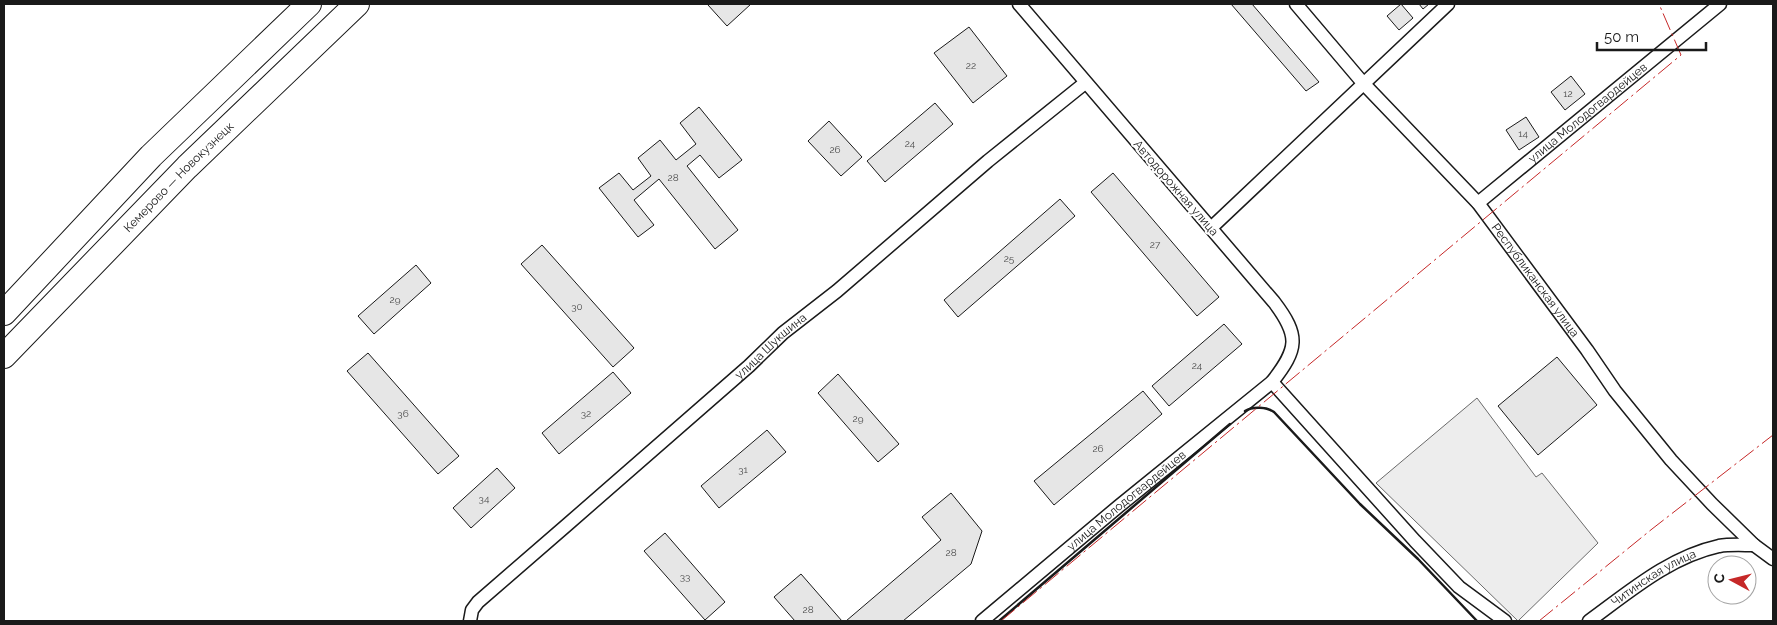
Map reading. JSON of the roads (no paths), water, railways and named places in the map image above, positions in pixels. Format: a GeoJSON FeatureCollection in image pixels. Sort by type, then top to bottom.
{"type":"FeatureCollection","features":[{"type":"Feature","properties":{"kind":"highway"},"geometry":{"type":"LineString","coordinates":[[4,313],[151,156],[309,4]]}},
{"type":"Feature","properties":{"kind":"highway","name":"Кемерово — Новокузнецк"},"geometry":{"type":"LineString","coordinates":[[4,356],[187,166],[357,4]]}},
{"type":"Feature","properties":{"kind":"street","name":"Автодорожная улица"},"geometry":{"type":"LineString","coordinates":[[1019,4],[1288,319],[1291,329],[1291,352],[1286,365],[1272,382]]}},
{"type":"Feature","properties":{"kind":"street","name":"Республиканская улица"},"geometry":{"type":"LineString","coordinates":[[1296,4],[1363,83],[1478,202],[1630,410],[1671,460],[1754,545],[1773,559]]}},
{"type":"Feature","properties":{"kind":"street"},"geometry":{"type":"LineString","coordinates":[[1210,228],[1448,4]]}},
{"type":"Feature","properties":{"kind":"street","name":"улица Молодогвардейцев"},"geometry":{"type":"LineString","coordinates":[[1478,202],[1720,4]]}},
{"type":"Feature","properties":{"kind":"street","name":"улица Шукшина"},"geometry":{"type":"LineString","coordinates":[[470,621],[472,610],[478,602],[749,366],[783,333],[837,291],[988,161],[1085,83]]}},
{"type":"Feature","properties":{"kind":"street"},"geometry":{"type":"LineString","coordinates":[[1272,382],[1408,534],[1452,580],[1505,621]]}},
{"type":"Feature","properties":{"kind":"street","name":"улица Молодогвардейцев"},"geometry":{"type":"LineString","coordinates":[[982,621],[1119,506],[1272,382]]}},
{"type":"Feature","properties":{"kind":"street","name":"Читинская улица"},"geometry":{"type":"LineString","coordinates":[[1589,621],[1650,576],[1682,558],[1720,546],[1754,545]]}}]}
